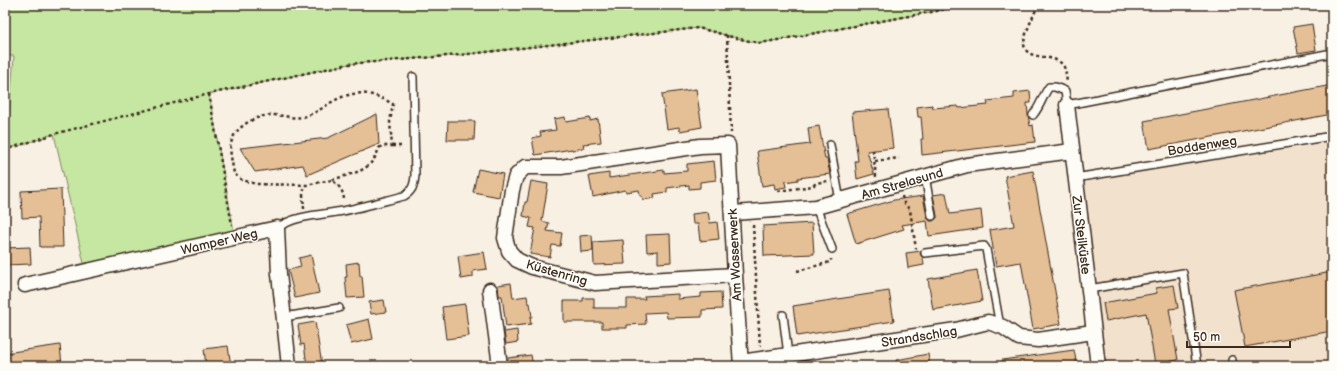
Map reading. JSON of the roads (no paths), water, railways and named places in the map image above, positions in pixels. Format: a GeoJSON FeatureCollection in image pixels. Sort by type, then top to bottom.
{"type":"FeatureCollection","features":[{"type":"Feature","properties":{"kind":"street","name":"Zur Steilküste"},"geometry":{"type":"LineString","coordinates":[[1066,98],[1098,366]]}},
{"type":"Feature","properties":{"kind":"street","name":"Am Wasserwerk"},"geometry":{"type":"LineString","coordinates":[[728,145],[741,364]]}},
{"type":"Feature","properties":{"kind":"street","name":"Küstenring"},"geometry":{"type":"LineString","coordinates":[[728,145],[700,146],[561,167],[525,167],[516,176],[512,190],[505,238],[509,251],[517,260],[532,267],[595,283],[735,275]]}},
{"type":"Feature","properties":{"kind":"street","name":"Am Strelasund"},"geometry":{"type":"LineString","coordinates":[[733,213],[816,207],[967,165],[1072,151]]}},
{"type":"Feature","properties":{"kind":"street","name":"Wamper Weg"},"geometry":{"type":"LineString","coordinates":[[25,286],[277,228],[289,366]]}},
{"type":"Feature","properties":{"kind":"street"},"geometry":{"type":"LineString","coordinates":[[490,290],[500,366]]}},
{"type":"Feature","properties":{"kind":"street","name":"Strandschlag"},"geometry":{"type":"LineString","coordinates":[[741,364],[761,359],[956,330],[988,322],[1000,326],[1019,338],[1038,340],[1093,332]]}},
{"type":"Feature","properties":{"kind":"lane"},"geometry":{"type":"LineString","coordinates":[[1033,115],[1039,107],[1044,94],[1049,87],[1055,87],[1066,98],[1332,53]]}},
{"type":"Feature","properties":{"kind":"lane"},"geometry":{"type":"LineString","coordinates":[[277,228],[285,223],[304,217],[344,210],[404,196],[410,192],[414,185],[413,77]]}},
{"type":"Feature","properties":{"kind":"lane","name":"Boddenweg"},"geometry":{"type":"LineString","coordinates":[[1075,178],[1332,136]]}},
{"type":"Feature","properties":{"kind":"lane"},"geometry":{"type":"LineString","coordinates":[[830,145],[840,201]]}},
{"type":"Feature","properties":{"kind":"lane"},"geometry":{"type":"LineString","coordinates":[[925,176],[932,216]]}},
{"type":"Feature","properties":{"kind":"lane"},"geometry":{"type":"LineString","coordinates":[[816,207],[832,250]]}},
{"type":"Feature","properties":{"kind":"lane"},"geometry":{"type":"LineString","coordinates":[[925,253],[984,246],[986,249],[1000,326]]}},
{"type":"Feature","properties":{"kind":"lane"},"geometry":{"type":"LineString","coordinates":[[1089,289],[1183,273],[1197,366]]}},
{"type":"Feature","properties":{"kind":"lane"},"geometry":{"type":"LineString","coordinates":[[284,316],[340,308]]}},
{"type":"Feature","properties":{"kind":"lane"},"geometry":{"type":"LineString","coordinates":[[783,315],[788,355]]}}]}
